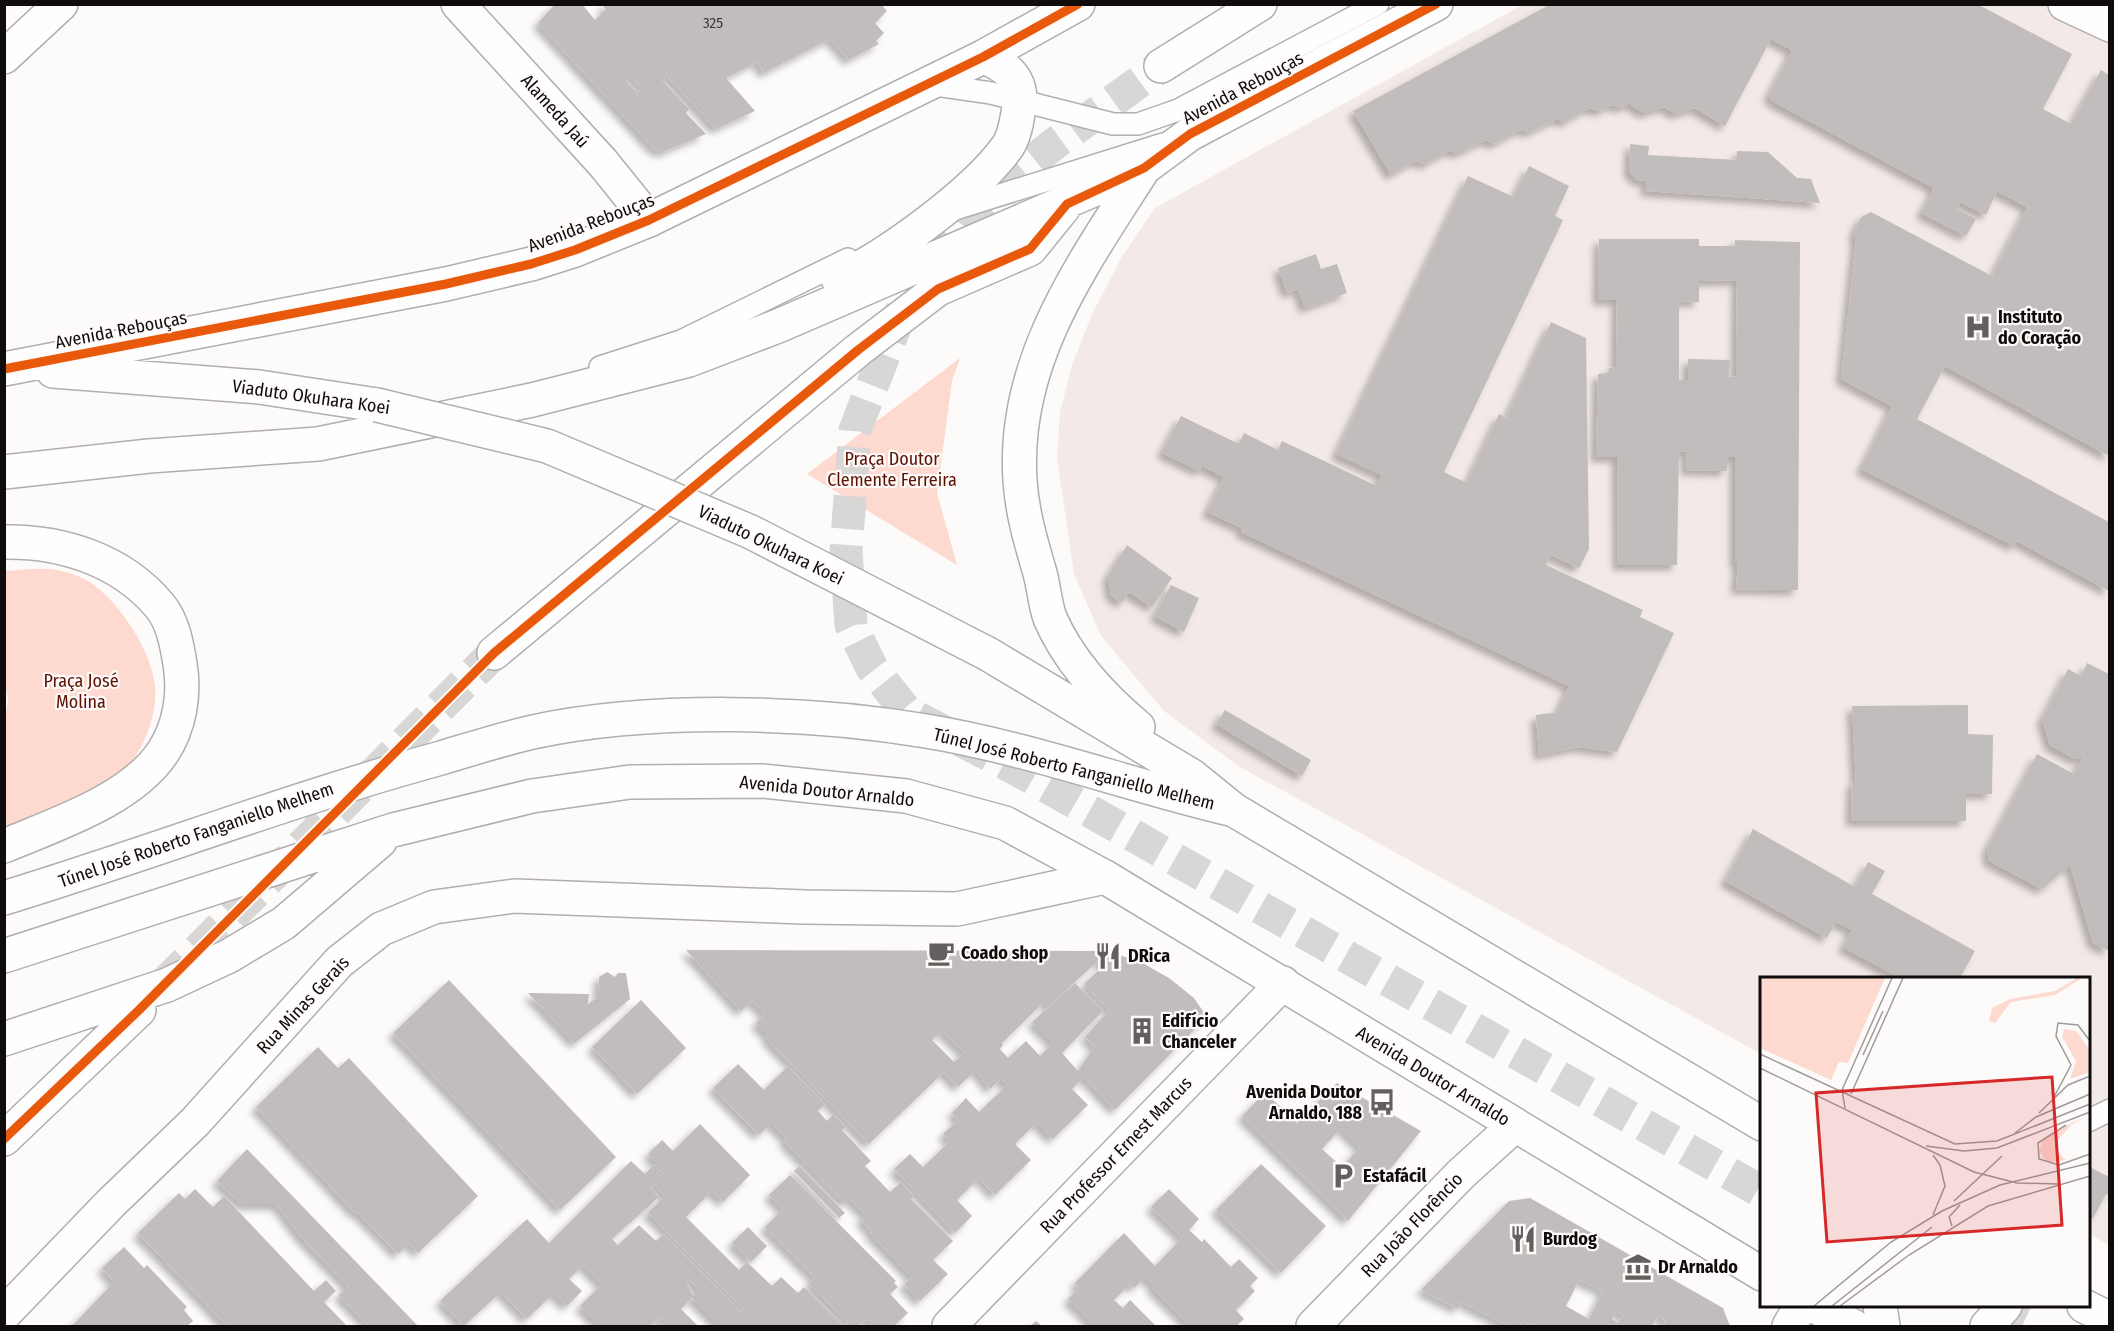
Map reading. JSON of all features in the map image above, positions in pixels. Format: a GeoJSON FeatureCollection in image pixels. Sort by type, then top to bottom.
{"type":"FeatureCollection","features":[{"type":"Feature","properties":{"kind":"main road"},"geometry":{"type":"LineString","coordinates":[[4,57],[61,4]]}},
{"type":"Feature","properties":{"kind":"main road","name":"Alameda Jaú"},"geometry":{"type":"LineString","coordinates":[[458,4],[603,163],[650,220]]}},
{"type":"Feature","properties":{"kind":"main road","name":"Avenida Rebouças"},"geometry":{"type":"LineString","coordinates":[[8,369],[446,284],[531,264],[575,250],[650,220],[983,57],[1078,4]]}},
{"type":"Feature","properties":{"kind":"main road"},"geometry":{"type":"LineString","coordinates":[[1161,66],[1260,4]]}},
{"type":"Feature","properties":{"kind":"main road","name":"Avenida Rebouças"},"geometry":{"type":"LineString","coordinates":[[4,472],[149,456],[318,444],[532,400],[679,362],[778,326],[1067,204],[1144,168],[1190,134],[1436,4]]}},
{"type":"Feature","properties":{"kind":"main road"},"geometry":{"type":"LineString","coordinates":[[2065,4],[2109,25]]}},
{"type":"Feature","properties":{"kind":"main road"},"geometry":{"type":"LineString","coordinates":[[778,326],[795,300],[870,264],[958,198],[1008,145],[1016,125],[1021,100],[1016,78],[997,62],[983,57]]}},
{"type":"Feature","properties":{"kind":"main road"},"geometry":{"type":"LineString","coordinates":[[1144,168],[1068,288],[1039,352],[1021,426],[1020,479],[1026,528],[1050,617],[1076,664],[1113,706],[1230,806],[1760,1123]]}},
{"type":"Feature","properties":{"kind":"main road"},"geometry":{"type":"LineString","coordinates":[[494,653],[858,350],[938,288],[1029,249],[1067,204]]}},
{"type":"Feature","properties":{"kind":"main road","name":"Viaduto Okuhara Koei"},"geometry":{"type":"LineString","coordinates":[[8,369],[259,387],[377,405],[547,446],[751,532],[988,654],[1192,776],[1230,806]]}},
{"type":"Feature","properties":{"kind":"main road"},"geometry":{"type":"LineString","coordinates":[[4,542],[35,541],[77,551],[123,572],[160,606],[176,639],[183,681],[179,718],[163,752],[138,779],[99,804],[4,846]]}},
{"type":"Feature","properties":{"kind":"main road","name":"Túnel José Roberto Fanganiello Melhem"},"geometry":{"type":"LineString","coordinates":[[4,897],[350,783],[534,732],[639,718],[721,715],[815,720],[926,731],[1230,806]]}},
{"type":"Feature","properties":{"kind":"main road","name":"Avenida Doutor Arnaldo"},"geometry":{"type":"LineString","coordinates":[[393,830],[532,796],[630,782],[762,781],[906,796],[1005,823],[1105,878],[1283,983],[1514,1126],[1760,1273]]}},
{"type":"Feature","properties":{"kind":"main road"},"geometry":{"type":"LineString","coordinates":[[4,956],[393,830]]}},
{"type":"Feature","properties":{"kind":"main road"},"geometry":{"type":"LineString","coordinates":[[4,1039],[167,985],[229,956],[284,923],[393,830]]}},
{"type":"Feature","properties":{"kind":"main road","name":"Rua Minas Gerais"},"geometry":{"type":"LineString","coordinates":[[4,1314],[110,1204],[195,1122],[339,962],[381,929],[434,907],[515,896],[806,907],[957,909],[1105,878]]}},
{"type":"Feature","properties":{"kind":"main road","name":"Rua Professor Ernest Marcus"},"geometry":{"type":"LineString","coordinates":[[949,1326],[1283,983]]}},
{"type":"Feature","properties":{"kind":"main road"},"geometry":{"type":"LineString","coordinates":[[4,1139],[139,1010]]}},
{"type":"Feature","properties":{"kind":"main road","name":"Rua João Florêncio"},"geometry":{"type":"LineString","coordinates":[[1313,1326],[1461,1174],[1514,1126]]}},
{"type":"Feature","properties":{"kind":"main road"},"geometry":{"type":"LineString","coordinates":[[1789,1326],[1800,1307]]}},
{"type":"Feature","properties":{"kind":"main road"},"geometry":{"type":"LineString","coordinates":[[1818,1307],[1853,1326]]}},
{"type":"Feature","properties":{"kind":"main road"},"geometry":{"type":"LineString","coordinates":[[1880,1307],[1883,1326]]}},
{"type":"Feature","properties":{"kind":"main road"},"geometry":{"type":"LineString","coordinates":[[1987,1326],[2003,1307]]}},
{"type":"Feature","properties":{"kind":"main road"},"geometry":{"type":"LineString","coordinates":[[2088,1307],[2109,1319]]}},
{"type":"Feature","properties":{"kind":"lane"},"geometry":{"type":"LineString","coordinates":[[926,83],[991,93],[1113,124],[1138,124],[1178,110],[1378,4]]}},
{"type":"Feature","properties":{"kind":"lane"},"geometry":{"type":"LineString","coordinates":[[318,444],[553,382],[681,341],[957,208],[1108,163],[1190,134]]}},
{"type":"Feature","properties":{"kind":"lane"},"geometry":{"type":"LineString","coordinates":[[2090,1119],[2109,1110]]}},
{"type":"Feature","properties":{"kind":"shaded area"},"geometry":{"type":"Polygon","coordinates":[[[1522,5],[2109,5],[2109,1245],[2090,1235],[2090,977],[1760,977],[1760,1053],[1238,766],[1164,711],[1101,636],[1074,574],[1057,458],[1060,412],[1072,365],[1092,314],[1123,255],[1155,208],[1522,5]]]}},
{"type":"Feature","properties":{"kind":"green space","name":"Praça Doutor Clemente Ferreira"},"geometry":{"type":"Polygon","coordinates":[[[960,358],[952,381],[937,493],[957,565],[807,474],[960,358]]]}},
{"type":"Feature","properties":{"kind":"green space","name":"Praça José Molina"},"geometry":{"type":"Polygon","coordinates":[[[52,569],[71,574],[84,579],[108,598],[131,626],[148,658],[153,673],[155,697],[152,718],[141,747],[121,773],[90,794],[5,838],[4,726],[8,700],[4,680],[5,571],[52,569]]]}},
{"type":"Feature","properties":{"kind":"building"},"geometry":{"type":"Polygon","coordinates":[[[555,4],[582,4],[595,20],[606,9],[601,4],[881,4],[887,11],[875,23],[884,33],[876,41],[879,44],[849,60],[830,39],[764,73],[757,62],[726,78],[755,111],[716,129],[667,76],[662,80],[689,109],[686,113],[706,134],[663,152],[654,149],[538,23],[555,4]],[[631,77],[626,81],[637,93],[642,89],[631,77]]]}},
{"type":"Feature","properties":{"kind":"building","name":"Instituto do Coração"},"geometry":{"type":"Polygon","coordinates":[[[1551,4],[1977,4],[2072,54],[2043,109],[2071,124],[2101,70],[2109,75],[2109,456],[1945,366],[1917,419],[2109,522],[2109,591],[2017,541],[2014,546],[1861,469],[1892,406],[1841,379],[1856,240],[1854,232],[1861,217],[1871,212],[1992,276],[2027,207],[1997,191],[1986,215],[1960,202],[1957,209],[1976,219],[1966,236],[1921,213],[1933,191],[1932,187],[1772,101],[1769,95],[1792,50],[1771,39],[1725,126],[1695,108],[1676,114],[1664,107],[1645,113],[1632,106],[1631,103],[1621,108],[1612,105],[1599,111],[1589,108],[1565,122],[1557,119],[1530,132],[1520,130],[1495,144],[1486,140],[1459,153],[1449,151],[1426,164],[1415,161],[1391,175],[1353,111],[1551,4]]]}},
{"type":"Feature","properties":{"kind":"building"},"geometry":{"type":"Polygon","coordinates":[[[1630,144],[1649,146],[1648,155],[1737,160],[1737,151],[1768,152],[1797,178],[1811,179],[1820,203],[1645,191],[1647,181],[1637,180],[1629,171],[1630,144]]]}},
{"type":"Feature","properties":{"kind":"building"},"geometry":{"type":"Polygon","coordinates":[[[1529,166],[1569,186],[1555,216],[1563,220],[1444,472],[1467,483],[1499,414],[1506,418],[1551,322],[1586,338],[1589,549],[1579,568],[1551,555],[1546,565],[1643,610],[1640,617],[1674,633],[1617,752],[1578,747],[1539,755],[1536,715],[1558,712],[1569,686],[1241,532],[1242,528],[1207,512],[1224,477],[1202,466],[1200,471],[1162,453],[1181,416],[1239,444],[1244,433],[1278,450],[1282,441],[1377,486],[1382,475],[1336,454],[1468,176],[1514,197],[1529,166]]]}},
{"type":"Feature","properties":{"kind":"building"},"geometry":{"type":"Polygon","coordinates":[[[1599,239],[1699,239],[1699,246],[1735,246],[1735,240],[1800,242],[1798,590],[1736,589],[1738,563],[1735,563],[1735,457],[1728,457],[1727,471],[1686,470],[1687,451],[1679,452],[1677,565],[1618,565],[1617,457],[1596,457],[1598,374],[1609,373],[1609,368],[1616,367],[1617,300],[1598,300],[1599,239]],[[1737,280],[1699,281],[1699,302],[1679,301],[1679,380],[1688,380],[1688,359],[1730,360],[1729,377],[1736,376],[1737,280]]]}},
{"type":"Feature","properties":{"kind":"building"},"geometry":{"type":"Polygon","coordinates":[[[1316,254],[1321,269],[1337,264],[1347,293],[1305,308],[1298,289],[1287,293],[1278,268],[1316,254]]]}},
{"type":"Feature","properties":{"kind":"building"},"geometry":{"type":"Polygon","coordinates":[[[1127,545],[1172,578],[1152,607],[1129,592],[1122,603],[1111,595],[1108,576],[1127,545]]]}},
{"type":"Feature","properties":{"kind":"building"},"geometry":{"type":"Polygon","coordinates":[[[1171,585],[1199,598],[1184,632],[1155,616],[1171,585]]]}},
{"type":"Feature","properties":{"kind":"building"},"geometry":{"type":"Polygon","coordinates":[[[2087,663],[2109,674],[2109,951],[2093,943],[2070,865],[2042,889],[1989,861],[1987,849],[2037,754],[2074,774],[2083,757],[2075,759],[2050,745],[2042,719],[2068,669],[2081,676],[2087,663]]]}},
{"type":"Feature","properties":{"kind":"building"},"geometry":{"type":"Polygon","coordinates":[[[1968,705],[1968,734],[1993,735],[1992,794],[1966,794],[1966,821],[1851,821],[1852,782],[1856,782],[1852,706],[1968,705]]]}},
{"type":"Feature","properties":{"kind":"building"},"geometry":{"type":"Polygon","coordinates":[[[1225,710],[1311,760],[1302,776],[1216,724],[1225,710]]]}},
{"type":"Feature","properties":{"kind":"building"},"geometry":{"type":"Polygon","coordinates":[[[1753,829],[1855,887],[1868,862],[1885,871],[1872,894],[1975,951],[1961,977],[1898,977],[1843,947],[1852,930],[1836,922],[1827,938],[1725,881],[1753,829]]]}},
{"type":"Feature","properties":{"kind":"building"},"geometry":{"type":"Polygon","coordinates":[[[686,950],[1106,951],[1139,961],[1169,978],[1194,998],[1207,1017],[1115,1110],[1084,1077],[1072,1089],[1088,1105],[1053,1139],[1037,1123],[1026,1133],[1015,1144],[1031,1160],[995,1195],[979,1178],[957,1200],[972,1216],[955,1233],[894,1169],[910,1154],[923,1167],[950,1141],[943,1134],[958,1120],[952,1113],[966,1098],[979,1112],[1007,1085],[1001,1079],[990,1089],[976,1070],[958,1087],[944,1072],[869,1144],[766,1038],[769,1036],[756,1023],[765,1014],[752,1001],[741,1011],[686,950]],[[1099,960],[1049,1006],[1045,1001],[1002,1043],[1000,1049],[1008,1058],[1026,1041],[1040,1056],[1053,1043],[1032,1022],[1075,983],[1103,1011],[1062,1053],[1078,1071],[1095,1046],[1085,1037],[1109,1010],[1084,984],[1104,965],[1099,960]],[[942,1031],[932,1040],[954,1062],[964,1053],[942,1031]]]}},
{"type":"Feature","properties":{"kind":"building"},"geometry":{"type":"Polygon","coordinates":[[[607,972],[615,977],[618,973],[626,973],[630,999],[575,1043],[528,993],[589,994],[588,1004],[598,997],[599,977],[607,972]]]}},
{"type":"Feature","properties":{"kind":"building"},"geometry":{"type":"Polygon","coordinates":[[[449,980],[616,1157],[560,1210],[393,1033],[449,980]]]}},
{"type":"Feature","properties":{"kind":"building"},"geometry":{"type":"Polygon","coordinates":[[[641,1000],[686,1048],[637,1094],[592,1047],[641,1000]]]}},
{"type":"Feature","properties":{"kind":"building"},"geometry":{"type":"Polygon","coordinates":[[[318,1047],[338,1068],[349,1058],[478,1196],[418,1253],[409,1243],[398,1254],[357,1212],[355,1213],[256,1107],[318,1047]]]}},
{"type":"Feature","properties":{"kind":"building"},"geometry":{"type":"Polygon","coordinates":[[[738,1064],[764,1090],[788,1066],[825,1104],[818,1111],[827,1121],[833,1114],[846,1127],[842,1130],[871,1161],[865,1166],[890,1192],[901,1182],[914,1196],[911,1199],[953,1241],[933,1260],[948,1274],[920,1301],[904,1284],[912,1277],[870,1233],[872,1232],[861,1220],[866,1215],[849,1198],[844,1203],[784,1141],[787,1139],[771,1123],[759,1135],[713,1088],[738,1064]]]}},
{"type":"Feature","properties":{"kind":"building","name":"Estafácil"},"geometry":{"type":"Polygon","coordinates":[[[1337,1083],[1421,1131],[1348,1221],[1242,1116],[1265,1092],[1297,1123],[1337,1083]],[[1341,1128],[1322,1149],[1342,1167],[1360,1147],[1341,1128]]]}},
{"type":"Feature","properties":{"kind":"building"},"geometry":{"type":"Polygon","coordinates":[[[700,1124],[750,1175],[723,1202],[712,1191],[686,1217],[739,1270],[747,1262],[772,1286],[781,1277],[798,1293],[804,1287],[843,1326],[720,1326],[692,1298],[681,1309],[698,1326],[663,1326],[658,1322],[661,1316],[650,1326],[600,1326],[580,1306],[602,1284],[583,1265],[569,1279],[582,1291],[567,1306],[554,1293],[527,1319],[501,1292],[464,1326],[440,1301],[527,1219],[549,1243],[631,1161],[645,1174],[654,1164],[663,1174],[665,1171],[648,1154],[662,1140],[673,1151],[700,1124]],[[655,1185],[651,1189],[659,1197],[612,1239],[618,1245],[639,1225],[656,1241],[664,1234],[740,1311],[743,1309],[648,1213],[665,1196],[655,1185]],[[689,1279],[687,1282],[693,1296],[699,1290],[689,1279]]]}},
{"type":"Feature","properties":{"kind":"building"},"geometry":{"type":"Polygon","coordinates":[[[247,1149],[418,1326],[369,1326],[339,1295],[348,1286],[302,1238],[277,1205],[242,1205],[217,1181],[247,1149]]]}},
{"type":"Feature","properties":{"kind":"building"},"geometry":{"type":"Polygon","coordinates":[[[1261,1164],[1326,1226],[1281,1273],[1216,1210],[1261,1164]]]}},
{"type":"Feature","properties":{"kind":"building"},"geometry":{"type":"Polygon","coordinates":[[[799,1166],[845,1213],[839,1218],[794,1171],[799,1166]]]}},
{"type":"Feature","properties":{"kind":"building"},"geometry":{"type":"Polygon","coordinates":[[[2090,1167],[2109,1177],[2109,1196],[2106,1194],[2093,1218],[2090,1217],[2090,1167]]]}},
{"type":"Feature","properties":{"kind":"building"},"geometry":{"type":"Polygon","coordinates":[[[790,1175],[896,1281],[894,1283],[898,1287],[890,1294],[908,1313],[894,1326],[873,1326],[866,1319],[858,1326],[844,1326],[848,1323],[809,1283],[815,1278],[765,1227],[783,1209],[769,1195],[790,1175]]]}},
{"type":"Feature","properties":{"kind":"building"},"geometry":{"type":"Polygon","coordinates":[[[195,1189],[213,1207],[224,1196],[314,1291],[326,1280],[336,1291],[324,1302],[347,1326],[227,1326],[138,1233],[179,1193],[185,1199],[195,1189]]]}},
{"type":"Feature","properties":{"kind":"building"},"geometry":{"type":"Polygon","coordinates":[[[1169,1189],[1199,1219],[1189,1230],[1202,1242],[1204,1239],[1231,1267],[1239,1259],[1258,1278],[1250,1286],[1255,1291],[1236,1310],[1244,1319],[1236,1326],[1190,1326],[1152,1288],[1154,1286],[1145,1277],[1134,1288],[1130,1284],[1114,1300],[1123,1308],[1130,1300],[1156,1326],[1095,1326],[1068,1299],[1079,1288],[1075,1283],[1124,1233],[1155,1266],[1182,1238],[1151,1207],[1169,1189]]]}},
{"type":"Feature","properties":{"kind":"building"},"geometry":{"type":"Polygon","coordinates":[[[1530,1198],[1723,1308],[1730,1326],[1663,1326],[1666,1321],[1658,1316],[1652,1326],[1534,1326],[1523,1321],[1520,1326],[1509,1326],[1461,1302],[1458,1309],[1421,1290],[1509,1201],[1530,1198]],[[1579,1280],[1566,1306],[1589,1319],[1603,1291],[1579,1280]],[[1616,1311],[1612,1319],[1618,1323],[1623,1315],[1616,1311]]]}},
{"type":"Feature","properties":{"kind":"building"},"geometry":{"type":"Polygon","coordinates":[[[748,1227],[767,1246],[751,1262],[732,1243],[748,1227]]]}},
{"type":"Feature","properties":{"kind":"building"},"geometry":{"type":"Polygon","coordinates":[[[124,1247],[144,1268],[147,1265],[187,1307],[184,1310],[193,1321],[187,1326],[72,1326],[114,1282],[102,1268],[124,1247]]]}},
{"type":"Feature","properties":{"kind":"building"},"geometry":{"type":"Polygon","coordinates":[[[1036,1321],[1042,1326],[1030,1326],[1036,1321]]]}},
{"type":"Feature","properties":{"kind":"tunnel"},"geometry":{"type":"LineString","coordinates":[[934,265],[975,208],[1054,144],[1161,66]]}},
{"type":"Feature","properties":{"kind":"tunnel"},"geometry":{"type":"LineString","coordinates":[[902,309],[855,430],[846,551],[851,625],[872,668],[908,713],[1014,768],[1760,1191]]}},
{"type":"Feature","properties":{"kind":"tunnel"},"geometry":{"type":"LineString","coordinates":[[163,985],[494,653]]}},
{"type":"Feature","properties":{"kind":"tunnel"},"geometry":{"type":"LineString","coordinates":[[1997,1307],[2038,1326]]}},
{"type":"Feature","properties":{"kind":"cycle path"},"geometry":{"type":"LineString","coordinates":[[4,369],[446,284],[531,264],[575,250],[649,220],[983,57],[1078,4]]}},
{"type":"Feature","properties":{"kind":"cycle path"},"geometry":{"type":"LineString","coordinates":[[4,1139],[139,1010],[494,653],[858,350],[938,289],[1030,249],[1067,204],[1144,168],[1190,134],[1436,4]]}},
{"type":"Feature","properties":{"kind":"place","name":"Instituto do Coração"},"geometry":{"type":"Point","coordinates":[1978,327]}},
{"type":"Feature","properties":{"kind":"place","name":"Coado shop"},"geometry":{"type":"Point","coordinates":[941,953]}},
{"type":"Feature","properties":{"kind":"place","name":"DRica"},"geometry":{"type":"Point","coordinates":[1108,956]}},
{"type":"Feature","properties":{"kind":"place","name":"Edifício Chanceler"},"geometry":{"type":"Point","coordinates":[1142,1031]}},
{"type":"Feature","properties":{"kind":"place","name":"Avenida Doutor Arnaldo, 188"},"geometry":{"type":"Point","coordinates":[1382,1102]}},
{"type":"Feature","properties":{"kind":"place","name":"Estafácil"},"geometry":{"type":"Point","coordinates":[1343,1176]}},
{"type":"Feature","properties":{"kind":"place","name":"Burdog"},"geometry":{"type":"Point","coordinates":[1523,1239]}},
{"type":"Feature","properties":{"kind":"place","name":"Dr Arnaldo"},"geometry":{"type":"Point","coordinates":[1638,1267]}}]}
